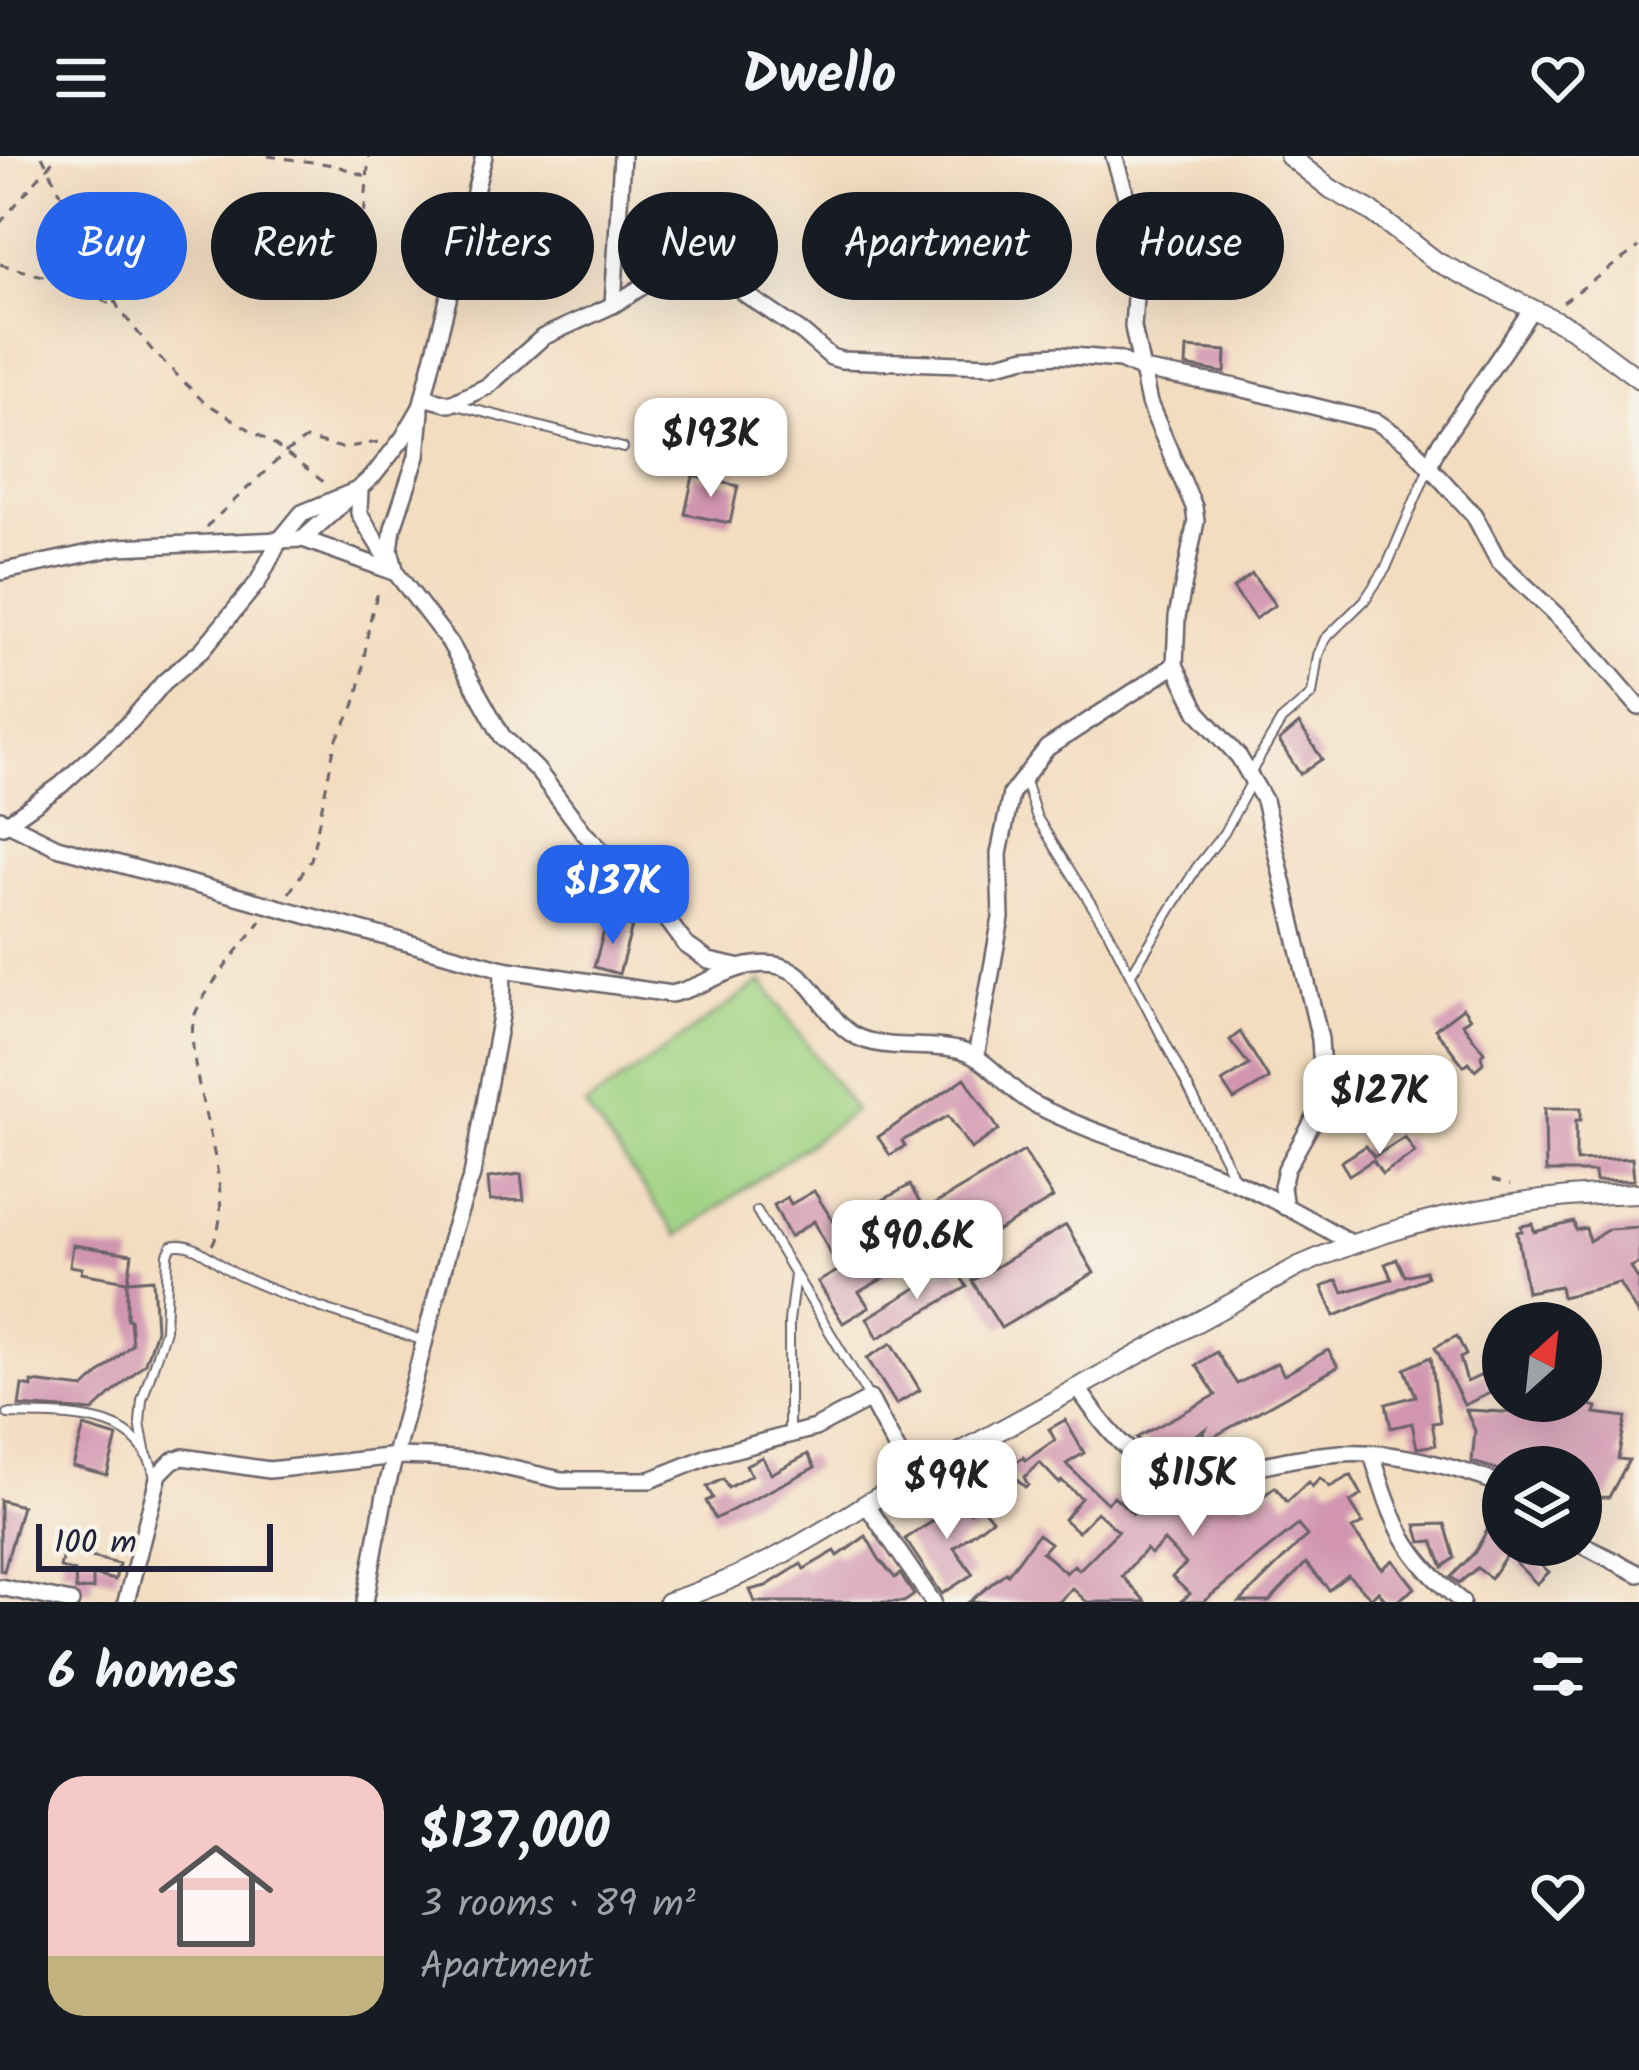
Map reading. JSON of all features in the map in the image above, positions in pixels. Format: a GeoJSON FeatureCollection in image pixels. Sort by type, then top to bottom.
{"type":"FeatureCollection","features":[{"type":"Feature","properties":{"kind":"street"},"geometry":{"type":"LineString","coordinates":[[392,572],[393,528],[417,456],[422,402],[484,156]]}},
{"type":"Feature","properties":{"kind":"street"},"geometry":{"type":"LineString","coordinates":[[613,304],[622,156]]}},
{"type":"Feature","properties":{"kind":"street"},"geometry":{"type":"LineString","coordinates":[[1114,156],[1131,213],[1136,283],[1133,327],[1149,403],[1196,520],[1177,616],[1175,665],[1198,712],[1252,775],[1264,800],[1320,1039],[1325,1090],[1320,1114],[1286,1169],[1282,1187],[1286,1207]]}},
{"type":"Feature","properties":{"kind":"street"},"geometry":{"type":"LineString","coordinates":[[1289,156],[1437,262],[1590,339],[1639,379]]}},
{"type":"Feature","properties":{"kind":"street"},"geometry":{"type":"LineString","coordinates":[[422,402],[450,404],[488,386],[543,337],[651,281],[675,243],[716,267],[745,294],[831,357],[842,360],[993,365],[1060,355],[1120,360],[1142,370],[1236,387],[1377,422],[1408,442],[1474,515],[1498,560],[1574,632],[1639,707]]}},
{"type":"Feature","properties":{"kind":"street"},"geometry":{"type":"LineString","coordinates":[[1430,466],[1437,448],[1538,312]]}},
{"type":"Feature","properties":{"kind":"street"},"geometry":{"type":"LineString","coordinates":[[303,539],[360,489],[403,438],[422,402]]}},
{"type":"Feature","properties":{"kind":"street"},"geometry":{"type":"LineString","coordinates":[[360,489],[359,513],[392,572],[450,643],[502,736],[537,770],[585,834],[654,902],[686,945],[710,961],[737,968],[779,965],[797,974],[843,1029],[860,1038],[976,1057],[1000,1081],[1038,1107],[1237,1183],[1351,1243]]}},
{"type":"Feature","properties":{"kind":"street"},"geometry":{"type":"LineString","coordinates":[[3,823],[61,785],[202,650],[258,582],[279,541],[302,513],[360,489]]}},
{"type":"Feature","properties":{"kind":"street"},"geometry":{"type":"LineString","coordinates":[[0,572],[118,547],[303,539],[392,572]]}},
{"type":"Feature","properties":{"kind":"street"},"geometry":{"type":"LineString","coordinates":[[976,1057],[1001,918],[999,854],[1011,794],[1047,748],[1175,665]]}},
{"type":"Feature","properties":{"kind":"street"},"geometry":{"type":"LineString","coordinates":[[3,823],[57,847],[503,969],[671,994],[737,968]]}},
{"type":"Feature","properties":{"kind":"street"},"geometry":{"type":"LineString","coordinates":[[365,1602],[377,1528],[472,1175],[502,1010],[503,969]]}},
{"type":"Feature","properties":{"kind":"street"},"geometry":{"type":"LineString","coordinates":[[681,1600],[784,1555],[866,1504],[1299,1266],[1351,1243],[1479,1207],[1639,1193]]}},
{"type":"Feature","properties":{"kind":"street"},"geometry":{"type":"LineString","coordinates":[[1078,1388],[1107,1432],[1142,1463],[1192,1478],[1341,1454],[1372,1454],[1482,1480]]}},
{"type":"Feature","properties":{"kind":"street"},"geometry":{"type":"LineString","coordinates":[[126,1602],[155,1489],[165,1466],[183,1457],[269,1470],[398,1456],[478,1461],[561,1480],[650,1480],[710,1456],[815,1428],[870,1399],[913,1480]]}},
{"type":"Feature","properties":{"kind":"street"},"geometry":{"type":"LineString","coordinates":[[1372,1454],[1411,1554],[1433,1580],[1462,1602]]}},
{"type":"Feature","properties":{"kind":"street"},"geometry":{"type":"LineString","coordinates":[[866,1504],[933,1602]]}},
{"type":"Feature","properties":{"kind":"street"},"geometry":{"type":"LineString","coordinates":[[1602,1555],[1639,1574]]}},
{"type":"Feature","properties":{"kind":"street"},"geometry":{"type":"LineString","coordinates":[[0,1587],[25,1597],[70,1602]]}},
{"type":"Feature","properties":{"kind":"lane"},"geometry":{"type":"LineString","coordinates":[[450,404],[623,448]]}},
{"type":"Feature","properties":{"kind":"lane"},"geometry":{"type":"LineString","coordinates":[[1131,974],[1197,867],[1224,833],[1281,721],[1312,694],[1325,638],[1364,602],[1386,568],[1430,466]]}},
{"type":"Feature","properties":{"kind":"lane"},"geometry":{"type":"LineString","coordinates":[[1024,779],[1037,818],[1131,974],[1237,1183]]}},
{"type":"Feature","properties":{"kind":"lane"},"geometry":{"type":"LineString","coordinates":[[757,1211],[870,1399]]}},
{"type":"Feature","properties":{"kind":"lane"},"geometry":{"type":"LineString","coordinates":[[155,1489],[140,1423],[142,1400],[165,1330],[172,1246],[181,1243],[265,1288],[425,1341]]}},
{"type":"Feature","properties":{"kind":"lane"},"geometry":{"type":"LineString","coordinates":[[789,1436],[789,1322],[795,1273]]}},
{"type":"Feature","properties":{"kind":"lane"},"geometry":{"type":"LineString","coordinates":[[8,1414],[110,1421],[146,1454]]}},
{"type":"Feature","properties":{"kind":"path"},"geometry":{"type":"LineString","coordinates":[[42,156],[119,309],[173,373],[203,401],[340,495]]}},
{"type":"Feature","properties":{"kind":"path"},"geometry":{"type":"LineString","coordinates":[[0,223],[57,156]]}},
{"type":"Feature","properties":{"kind":"path"},"geometry":{"type":"LineString","coordinates":[[268,156],[334,165],[366,176]]}},
{"type":"Feature","properties":{"kind":"path"},"geometry":{"type":"LineString","coordinates":[[365,192],[369,156]]}},
{"type":"Feature","properties":{"kind":"path"},"geometry":{"type":"LineString","coordinates":[[1538,312],[1639,247]]}},
{"type":"Feature","properties":{"kind":"path"},"geometry":{"type":"LineString","coordinates":[[0,264],[70,284],[119,309]]}},
{"type":"Feature","properties":{"kind":"path"},"geometry":{"type":"LineString","coordinates":[[186,545],[306,439],[342,448],[403,438]]}},
{"type":"Feature","properties":{"kind":"path"},"geometry":{"type":"LineString","coordinates":[[206,1257],[223,1215],[195,1062],[193,1018],[272,907],[293,891],[311,860],[338,730],[354,704],[365,636],[392,572]]}},
{"type":"Feature","properties":{"kind":"green space"},"geometry":{"type":"Polygon","coordinates":[[[762,981],[855,1111],[678,1236],[585,1106],[762,981]]]}},
{"type":"Feature","properties":{"kind":"building"},"geometry":{"type":"Polygon","coordinates":[[[1187,348],[1226,351],[1225,373],[1186,366],[1187,348]]]}},
{"type":"Feature","properties":{"kind":"building"},"geometry":{"type":"Polygon","coordinates":[[[693,476],[738,486],[730,523],[685,514],[693,476]]]}},
{"type":"Feature","properties":{"kind":"building"},"geometry":{"type":"Polygon","coordinates":[[[1252,574],[1275,605],[1255,619],[1233,588],[1252,574]]]}},
{"type":"Feature","properties":{"kind":"building"},"geometry":{"type":"Polygon","coordinates":[[[1299,724],[1322,759],[1300,774],[1279,741],[1299,724]]]}},
{"type":"Feature","properties":{"kind":"building"},"geometry":{"type":"Polygon","coordinates":[[[607,920],[632,927],[619,974],[594,967],[607,920]]]}},
{"type":"Feature","properties":{"kind":"building"},"geometry":{"type":"Polygon","coordinates":[[[1463,1008],[1470,1018],[1462,1023],[1484,1052],[1483,1063],[1475,1070],[1469,1062],[1464,1066],[1435,1029],[1463,1008]]]}},
{"type":"Feature","properties":{"kind":"building"},"geometry":{"type":"Polygon","coordinates":[[[1240,1032],[1269,1079],[1234,1100],[1222,1082],[1249,1065],[1230,1040],[1240,1032]]]}},
{"type":"Feature","properties":{"kind":"building"},"geometry":{"type":"Polygon","coordinates":[[[965,1078],[999,1130],[971,1149],[948,1116],[902,1141],[905,1146],[890,1155],[878,1137],[965,1078]]]}},
{"type":"Feature","properties":{"kind":"building"},"geometry":{"type":"Polygon","coordinates":[[[1545,1108],[1581,1108],[1581,1120],[1576,1120],[1576,1161],[1632,1158],[1634,1180],[1596,1181],[1595,1172],[1546,1172],[1545,1108]]]}},
{"type":"Feature","properties":{"kind":"building"},"geometry":{"type":"Polygon","coordinates":[[[1405,1137],[1415,1153],[1382,1174],[1373,1160],[1349,1175],[1341,1162],[1366,1146],[1374,1157],[1405,1137]]]}},
{"type":"Feature","properties":{"kind":"building"},"geometry":{"type":"Polygon","coordinates":[[[1024,1151],[1053,1198],[998,1231],[990,1218],[951,1240],[930,1207],[1024,1151]]]}},
{"type":"Feature","properties":{"kind":"building"},"geometry":{"type":"Polygon","coordinates":[[[521,1174],[524,1200],[490,1201],[488,1178],[521,1174]]]}},
{"type":"Feature","properties":{"kind":"building"},"geometry":{"type":"Polygon","coordinates":[[[910,1185],[921,1205],[900,1216],[923,1256],[859,1292],[869,1307],[843,1323],[818,1282],[839,1270],[814,1221],[790,1237],[774,1205],[787,1197],[791,1204],[814,1191],[836,1226],[910,1185]]]}},
{"type":"Feature","properties":{"kind":"building"},"geometry":{"type":"Polygon","coordinates":[[[1574,1222],[1576,1230],[1586,1228],[1589,1241],[1609,1229],[1639,1227],[1639,1263],[1631,1267],[1639,1281],[1639,1316],[1619,1283],[1562,1297],[1560,1286],[1527,1292],[1517,1232],[1522,1231],[1521,1226],[1533,1224],[1534,1232],[1574,1222]]]}},
{"type":"Feature","properties":{"kind":"building"},"geometry":{"type":"Polygon","coordinates":[[[1066,1225],[1094,1273],[1001,1328],[972,1281],[1066,1225]]]}},
{"type":"Feature","properties":{"kind":"building"},"geometry":{"type":"Polygon","coordinates":[[[73,1245],[132,1254],[128,1281],[153,1279],[156,1330],[145,1363],[93,1411],[19,1406],[22,1385],[84,1388],[132,1344],[127,1281],[81,1273],[82,1268],[70,1266],[73,1245]]]}},
{"type":"Feature","properties":{"kind":"building"},"geometry":{"type":"Polygon","coordinates":[[[1397,1259],[1405,1276],[1425,1271],[1427,1277],[1335,1316],[1322,1287],[1337,1280],[1343,1292],[1392,1279],[1385,1264],[1397,1259]]]}},
{"type":"Feature","properties":{"kind":"building"},"geometry":{"type":"Polygon","coordinates":[[[954,1265],[967,1287],[878,1338],[867,1318],[954,1265]]]}},
{"type":"Feature","properties":{"kind":"building"},"geometry":{"type":"Polygon","coordinates":[[[1457,1336],[1466,1355],[1460,1358],[1467,1382],[1482,1375],[1482,1397],[1464,1405],[1435,1347],[1457,1336]]]}},
{"type":"Feature","properties":{"kind":"building"},"geometry":{"type":"Polygon","coordinates":[[[892,1343],[920,1390],[896,1404],[867,1358],[892,1343]]]}},
{"type":"Feature","properties":{"kind":"building"},"geometry":{"type":"Polygon","coordinates":[[[1328,1350],[1338,1367],[1215,1436],[1224,1453],[1206,1463],[1187,1463],[1206,1429],[1162,1453],[1136,1438],[1216,1395],[1196,1365],[1216,1352],[1237,1384],[1277,1363],[1284,1375],[1328,1350]]]}},
{"type":"Feature","properties":{"kind":"building"},"geometry":{"type":"Polygon","coordinates":[[[1431,1357],[1440,1422],[1432,1423],[1436,1445],[1417,1448],[1412,1423],[1391,1428],[1386,1404],[1416,1396],[1405,1369],[1431,1357]]]}},
{"type":"Feature","properties":{"kind":"building"},"geometry":{"type":"Polygon","coordinates":[[[1466,1410],[1482,1411],[1482,1422],[1602,1422],[1602,1414],[1626,1417],[1618,1459],[1629,1460],[1609,1497],[1602,1497],[1602,1446],[1482,1446],[1482,1465],[1472,1462],[1475,1431],[1466,1410]]]}},
{"type":"Feature","properties":{"kind":"building"},"geometry":{"type":"Polygon","coordinates":[[[1065,1420],[1084,1453],[1066,1464],[1107,1503],[1114,1496],[1133,1514],[1140,1507],[1145,1511],[1167,1485],[1190,1499],[1203,1488],[1210,1487],[1218,1497],[1229,1487],[1244,1504],[1253,1496],[1257,1501],[1275,1487],[1287,1502],[1308,1482],[1312,1487],[1320,1478],[1330,1487],[1351,1475],[1362,1495],[1350,1502],[1363,1523],[1352,1529],[1382,1569],[1393,1560],[1415,1588],[1396,1602],[1387,1602],[1378,1591],[1371,1598],[1348,1575],[1329,1590],[1306,1563],[1269,1602],[1240,1602],[1307,1536],[1298,1525],[1203,1602],[1180,1602],[1190,1594],[1172,1577],[1186,1564],[1164,1541],[1151,1554],[1146,1549],[1122,1576],[1146,1602],[1087,1602],[1072,1588],[1059,1602],[969,1602],[1008,1574],[1038,1534],[1050,1543],[1042,1552],[1066,1573],[1074,1565],[1079,1570],[1118,1531],[1097,1512],[1078,1532],[1064,1519],[1081,1498],[1040,1463],[1024,1477],[1025,1487],[1005,1467],[983,1483],[974,1470],[1008,1448],[1016,1463],[1023,1457],[1026,1460],[1055,1440],[1049,1429],[1065,1420]]]}},
{"type":"Feature","properties":{"kind":"building"},"geometry":{"type":"Polygon","coordinates":[[[84,1427],[117,1437],[107,1475],[73,1466],[84,1427]]]}},
{"type":"Feature","properties":{"kind":"building"},"geometry":{"type":"Polygon","coordinates":[[[808,1454],[815,1467],[715,1519],[706,1501],[713,1498],[707,1487],[723,1479],[728,1488],[751,1475],[746,1465],[762,1457],[771,1474],[808,1454]]]}},
{"type":"Feature","properties":{"kind":"building"},"geometry":{"type":"Polygon","coordinates":[[[956,1495],[970,1512],[979,1504],[992,1519],[954,1548],[973,1574],[942,1594],[905,1539],[938,1518],[934,1512],[956,1495]]]}},
{"type":"Feature","properties":{"kind":"building"},"geometry":{"type":"Polygon","coordinates":[[[0,1500],[22,1506],[4,1571],[0,1570],[0,1500]]]}},
{"type":"Feature","properties":{"kind":"building"},"geometry":{"type":"Polygon","coordinates":[[[1445,1524],[1455,1558],[1443,1567],[1433,1541],[1421,1542],[1416,1525],[1445,1524]]]}},
{"type":"Feature","properties":{"kind":"building"},"geometry":{"type":"Polygon","coordinates":[[[866,1536],[879,1559],[895,1578],[900,1574],[914,1595],[904,1602],[755,1602],[750,1590],[766,1586],[801,1564],[804,1569],[835,1551],[838,1556],[866,1536]]]}},
{"type":"Feature","properties":{"kind":"building"},"geometry":{"type":"Polygon","coordinates":[[[1482,1540],[1482,1566],[1499,1566],[1491,1578],[1477,1568],[1459,1583],[1451,1577],[1482,1540]]]}},
{"type":"Feature","properties":{"kind":"building"},"geometry":{"type":"Polygon","coordinates":[[[64,1550],[119,1564],[115,1580],[93,1575],[93,1589],[76,1590],[75,1572],[60,1568],[64,1550]]]}},
{"type":"Feature","properties":{"kind":"building"},"geometry":{"type":"Polygon","coordinates":[[[1519,1566],[1543,1566],[1549,1572],[1537,1584],[1519,1566]]]}}]}
